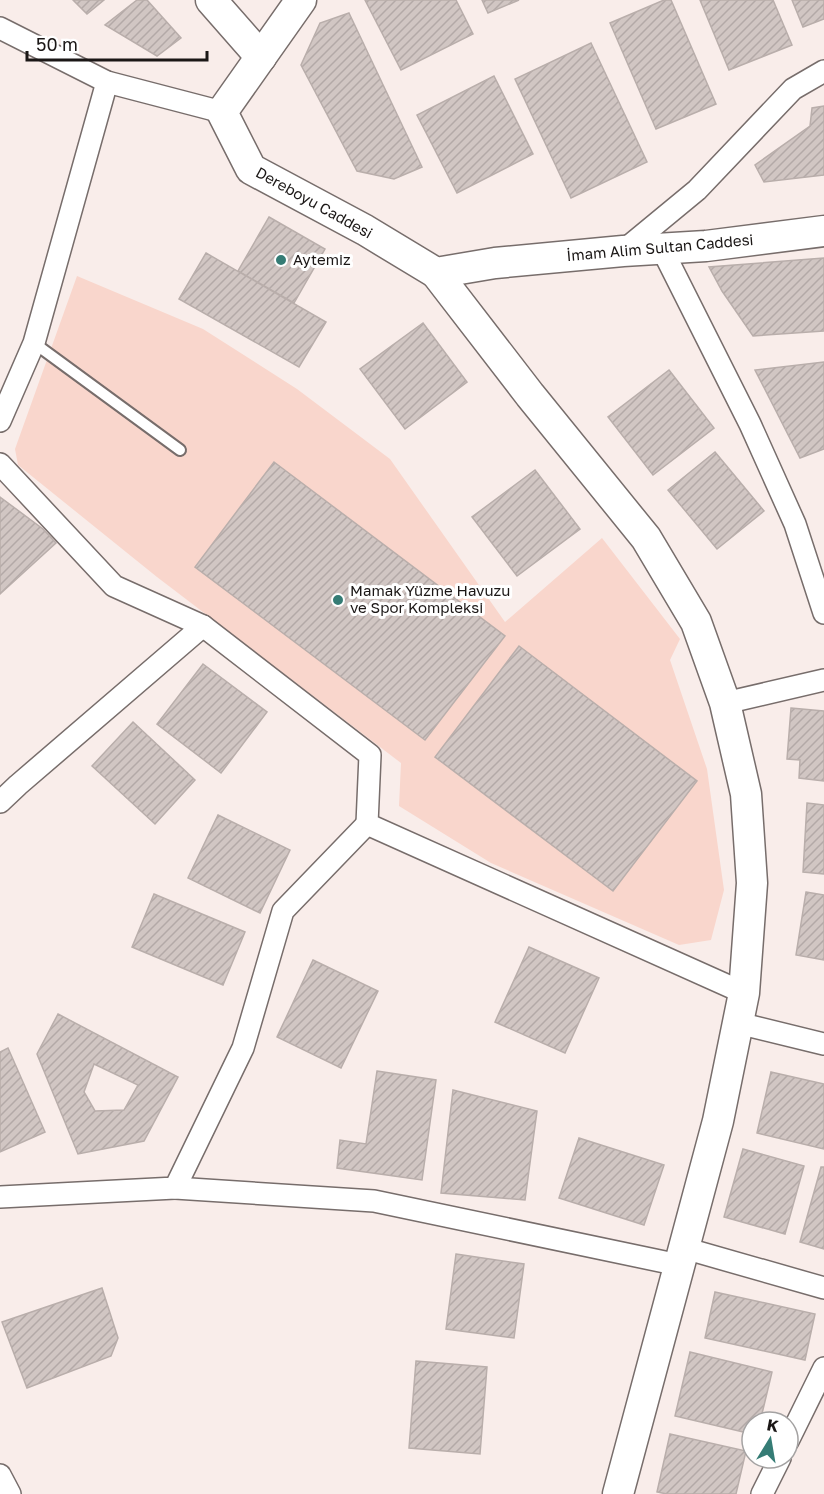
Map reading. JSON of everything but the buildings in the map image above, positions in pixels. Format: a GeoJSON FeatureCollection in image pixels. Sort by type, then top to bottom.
{"type":"FeatureCollection","features":[{"type":"Feature","properties":{"kind":"main road"},"geometry":{"type":"LineString","coordinates":[[211,0],[261,57]]}},
{"type":"Feature","properties":{"kind":"main road"},"geometry":{"type":"LineString","coordinates":[[222,112],[301,0]]}},
{"type":"Feature","properties":{"kind":"main road","name":"Dereboyu Caddesi"},"geometry":{"type":"LineString","coordinates":[[222,112],[251,170],[365,230],[436,273]]}},
{"type":"Feature","properties":{"kind":"main road","name":"İmam Alim Sultan Caddesi"},"geometry":{"type":"LineString","coordinates":[[436,273],[495,263],[706,246],[824,231]]}},
{"type":"Feature","properties":{"kind":"main road"},"geometry":{"type":"LineString","coordinates":[[436,273],[530,395],[646,538],[696,622],[725,703],[746,794],[752,883],[744,993],[718,1121],[618,1494]]}},
{"type":"Feature","properties":{"kind":"street"},"geometry":{"type":"LineString","coordinates":[[0,28],[107,82],[222,112]]}},
{"type":"Feature","properties":{"kind":"street"},"geometry":{"type":"LineString","coordinates":[[622,251],[697,190],[794,89],[824,71]]}},
{"type":"Feature","properties":{"kind":"street"},"geometry":{"type":"LineString","coordinates":[[0,421],[34,343],[107,82]]}},
{"type":"Feature","properties":{"kind":"street"},"geometry":{"type":"LineString","coordinates":[[662,249],[750,424],[795,524],[824,613]]}},
{"type":"Feature","properties":{"kind":"street"},"geometry":{"type":"LineString","coordinates":[[0,464],[114,586],[203,626],[370,755],[367,824],[283,911],[243,1048],[175,1188]]}},
{"type":"Feature","properties":{"kind":"street"},"geometry":{"type":"LineString","coordinates":[[0,802],[203,626]]}},
{"type":"Feature","properties":{"kind":"street"},"geometry":{"type":"LineString","coordinates":[[725,703],[824,680]]}},
{"type":"Feature","properties":{"kind":"street"},"geometry":{"type":"LineString","coordinates":[[367,824],[744,993]]}},
{"type":"Feature","properties":{"kind":"street"},"geometry":{"type":"LineString","coordinates":[[738,1023],[824,1044]]}},
{"type":"Feature","properties":{"kind":"street"},"geometry":{"type":"LineString","coordinates":[[0,1197],[175,1188],[374,1201],[682,1257],[824,1288]]}},
{"type":"Feature","properties":{"kind":"street"},"geometry":{"type":"LineString","coordinates":[[800,1417],[824,1368]]}},
{"type":"Feature","properties":{"kind":"street"},"geometry":{"type":"LineString","coordinates":[[762,1494],[774,1470]]}},
{"type":"Feature","properties":{"kind":"street"},"geometry":{"type":"LineString","coordinates":[[0,1475],[10,1494]]}},
{"type":"Feature","properties":{"kind":"lane"},"geometry":{"type":"LineString","coordinates":[[34,343],[180,450]]}},
{"type":"Feature","properties":{"kind":"shaded area","name":"Mamak Yüzme Havuzu ve Spor Kompleksi"},"geometry":{"type":"Polygon","coordinates":[[[77,276],[203,329],[297,389],[390,459],[505,622],[602,538],[680,639],[670,660],[707,769],[724,890],[711,940],[679,945],[491,863],[399,806],[401,763],[157,577],[18,465],[15,449],[77,276]]]}},
{"type":"Feature","properties":{"kind":"place","name":"Aytemiz"},"geometry":{"type":"Point","coordinates":[281,260]}},
{"type":"Feature","properties":{"kind":"place","name":"Mamak Yüzme Havuzu ve Spor Kompleksi"},"geometry":{"type":"Point","coordinates":[338,600]}}]}
